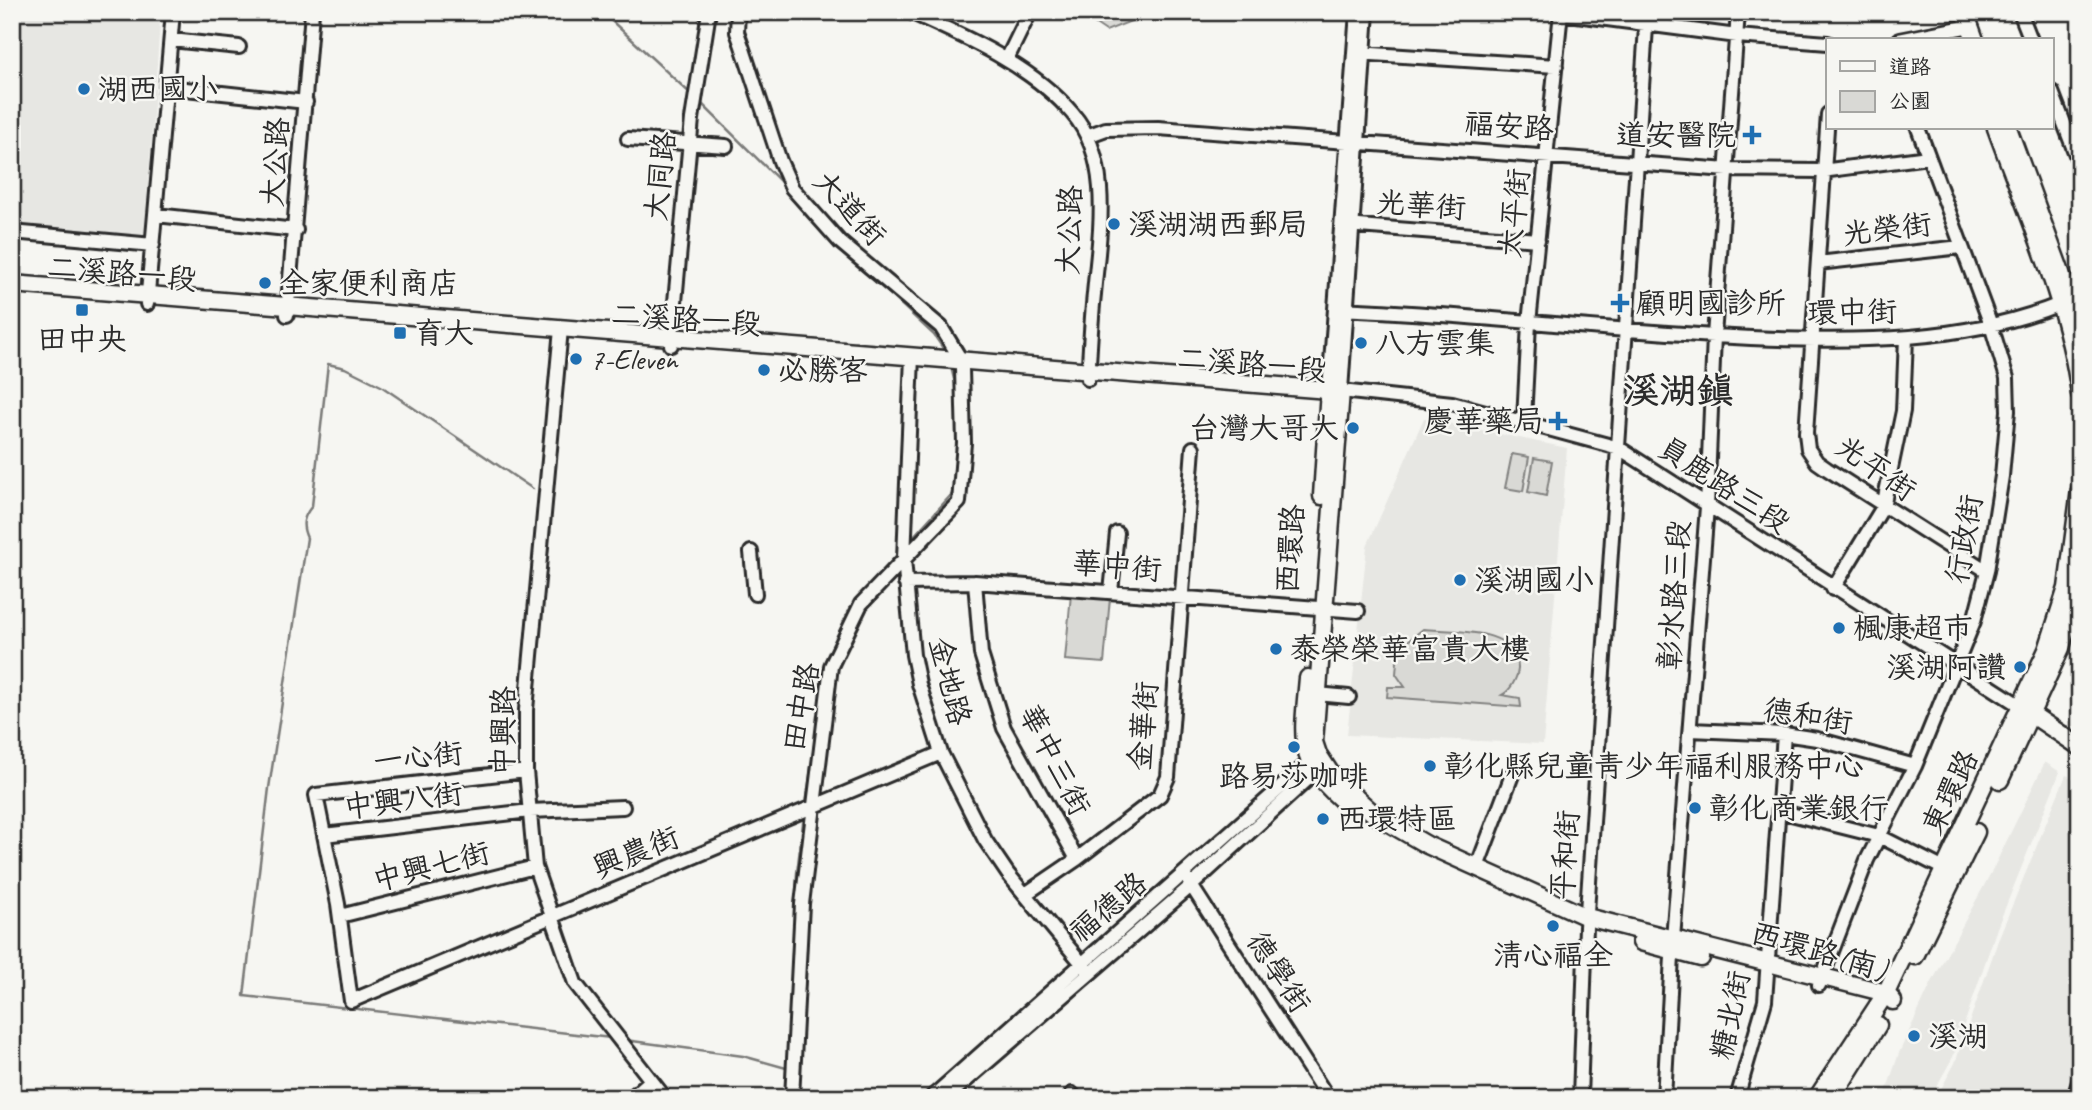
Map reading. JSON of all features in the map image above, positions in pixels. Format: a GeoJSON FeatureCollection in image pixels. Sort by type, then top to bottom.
{"type":"FeatureCollection","features":[{"type":"Feature","properties":{"kind":"main road"},"geometry":{"type":"LineString","coordinates":[[1955,12],[1967,30]]}},
{"type":"Feature","properties":{"kind":"main road"},"geometry":{"type":"LineString","coordinates":[[1997,130],[2080,335]]}},
{"type":"Feature","properties":{"kind":"main road"},"geometry":{"type":"LineString","coordinates":[[2009,130],[2065,302],[2080,394]]}},
{"type":"Feature","properties":{"kind":"main road","name":"二溪路一段"},"geometry":{"type":"LineString","coordinates":[[12,284],[147,300]]}},
{"type":"Feature","properties":{"kind":"main road","name":"二溪路一段"},"geometry":{"type":"LineString","coordinates":[[12,291],[1339,394]]}},
{"type":"Feature","properties":{"kind":"main road","name":"西環路"},"geometry":{"type":"LineString","coordinates":[[1316,764],[1304,732],[1319,608],[1339,394]]}},
{"type":"Feature","properties":{"kind":"main road","name":"東環路"},"geometry":{"type":"LineString","coordinates":[[2026,711],[2067,588],[2080,490]]}},
{"type":"Feature","properties":{"kind":"main road","name":"東環路"},"geometry":{"type":"LineString","coordinates":[[1832,1098],[1886,998],[1950,872],[2026,711],[2061,648],[2080,578]]}},
{"type":"Feature","properties":{"kind":"main road","name":"西環路"},"geometry":{"type":"LineString","coordinates":[[1316,764],[1314,742],[1319,608]]}},
{"type":"Feature","properties":{"kind":"main road"},"geometry":{"type":"LineString","coordinates":[[2026,711],[2080,747]]}},
{"type":"Feature","properties":{"kind":"main road"},"geometry":{"type":"LineString","coordinates":[[1316,764],[1325,786],[1366,821],[1420,853],[1587,922]]}},
{"type":"Feature","properties":{"kind":"main road"},"geometry":{"type":"LineString","coordinates":[[1316,764],[1374,815],[1427,845],[1587,922]]}},
{"type":"Feature","properties":{"kind":"main road","name":"西環路(南)"},"geometry":{"type":"LineString","coordinates":[[1587,922],[1886,998]]}},
{"type":"Feature","properties":{"kind":"main road","name":"東環路"},"geometry":{"type":"LineString","coordinates":[[1817,1098],[1886,998]]}},
{"type":"Feature","properties":{"kind":"street"},"geometry":{"type":"LineString","coordinates":[[147,300],[173,12]]}},
{"type":"Feature","properties":{"kind":"street","name":"大公路"},"geometry":{"type":"LineString","coordinates":[[288,311],[312,12]]}},
{"type":"Feature","properties":{"kind":"street","name":"大同路"},"geometry":{"type":"LineString","coordinates":[[671,341],[695,98],[709,12]]}},
{"type":"Feature","properties":{"kind":"street","name":"大道街"},"geometry":{"type":"LineString","coordinates":[[738,12],[739,40],[780,161],[792,188],[840,242],[941,327],[954,364]]}},
{"type":"Feature","properties":{"kind":"street","name":"大公路"},"geometry":{"type":"LineString","coordinates":[[910,12],[1007,59],[1073,113],[1087,136],[1096,164],[1101,209],[1088,375]]}},
{"type":"Feature","properties":{"kind":"street"},"geometry":{"type":"LineString","coordinates":[[1007,59],[1030,12]]}},
{"type":"Feature","properties":{"kind":"street","name":"西環路"},"geometry":{"type":"LineString","coordinates":[[1339,394],[1341,309],[1359,53],[1357,12]]}},
{"type":"Feature","properties":{"kind":"street","name":"西環路"},"geometry":{"type":"LineString","coordinates":[[1359,53],[1367,12]]}},
{"type":"Feature","properties":{"kind":"street","name":"彰水路三段"},"geometry":{"type":"LineString","coordinates":[[1664,1098],[1673,945],[1707,507],[1714,336],[1738,12]]}},
{"type":"Feature","properties":{"kind":"street"},"geometry":{"type":"LineString","coordinates":[[2020,12],[2030,38]]}},
{"type":"Feature","properties":{"kind":"street"},"geometry":{"type":"LineString","coordinates":[[1561,13],[1647,18],[1737,36],[1826,43]]}},
{"type":"Feature","properties":{"kind":"street","name":"太平街"},"geometry":{"type":"LineString","coordinates":[[1524,420],[1529,323],[1561,13]]}},
{"type":"Feature","properties":{"kind":"street","name":"員鹿路三段"},"geometry":{"type":"LineString","coordinates":[[1647,18],[1619,448],[1833,589],[2026,711]]}},
{"type":"Feature","properties":{"kind":"street"},"geometry":{"type":"LineString","coordinates":[[1913,38],[1967,30]]}},
{"type":"Feature","properties":{"kind":"street"},"geometry":{"type":"LineString","coordinates":[[171,40],[239,47]]}},
{"type":"Feature","properties":{"kind":"street"},"geometry":{"type":"LineString","coordinates":[[1359,53],[1556,65]]}},
{"type":"Feature","properties":{"kind":"street"},"geometry":{"type":"LineString","coordinates":[[167,87],[306,102]]}},
{"type":"Feature","properties":{"kind":"street"},"geometry":{"type":"LineString","coordinates":[[2054,97],[2080,165]]}},
{"type":"Feature","properties":{"kind":"street","name":"福安路"},"geometry":{"type":"LineString","coordinates":[[1087,136],[1106,129],[1158,128],[1728,170],[1822,171],[1928,157]]}},
{"type":"Feature","properties":{"kind":"street","name":"光平街"},"geometry":{"type":"LineString","coordinates":[[1826,130],[1811,340],[1806,433],[1808,449],[1817,462],[1883,507],[1987,571]]}},
{"type":"Feature","properties":{"kind":"street","name":"行政街"},"geometry":{"type":"LineString","coordinates":[[1820,981],[1867,860],[1915,766],[1957,665],[1987,571],[2008,411],[2007,378],[1991,324],[1919,130]]}},
{"type":"Feature","properties":{"kind":"street"},"geometry":{"type":"LineString","coordinates":[[628,139],[726,146]]}},
{"type":"Feature","properties":{"kind":"street"},"geometry":{"type":"LineString","coordinates":[[156,215],[296,230]]}},
{"type":"Feature","properties":{"kind":"street","name":"光華街"},"geometry":{"type":"LineString","coordinates":[[1347,226],[1538,240]]}},
{"type":"Feature","properties":{"kind":"street"},"geometry":{"type":"LineString","coordinates":[[12,232],[153,245]]}},
{"type":"Feature","properties":{"kind":"street","name":"光榮街"},"geometry":{"type":"LineString","coordinates":[[1818,263],[1961,247]]}},
{"type":"Feature","properties":{"kind":"street","name":"環中街"},"geometry":{"type":"LineString","coordinates":[[1341,309],[1714,336],[1811,340],[1906,338],[1991,324],[2065,302]]}},
{"type":"Feature","properties":{"kind":"street","name":"中興路"},"geometry":{"type":"LineString","coordinates":[[560,333],[526,710],[526,771],[535,867],[575,983],[664,1098]]}},
{"type":"Feature","properties":{"kind":"street"},"geometry":{"type":"LineString","coordinates":[[1833,589],[1883,507],[1903,411],[1906,338]]}},
{"type":"Feature","properties":{"kind":"street","name":"金地路"},"geometry":{"type":"LineString","coordinates":[[912,361],[904,559],[915,665],[941,753],[985,840],[1008,874],[1027,893],[1085,968]]}},
{"type":"Feature","properties":{"kind":"street","name":"田中路"},"geometry":{"type":"LineString","coordinates":[[792,1098],[797,972],[813,807],[831,666],[861,604],[959,502],[964,443],[954,364]]}},
{"type":"Feature","properties":{"kind":"street","name":"二溪路一段"},"geometry":{"type":"LineString","coordinates":[[1339,394],[1452,403],[1524,420],[1619,448]]}},
{"type":"Feature","properties":{"kind":"street","name":"金華街"},"geometry":{"type":"LineString","coordinates":[[1077,859],[1160,795],[1165,786],[1193,448]]}},
{"type":"Feature","properties":{"kind":"street","name":"平和街"},"geometry":{"type":"LineString","coordinates":[[1581,1098],[1587,922],[1619,448]]}},
{"type":"Feature","properties":{"kind":"street"},"geometry":{"type":"LineString","coordinates":[[1111,592],[1117,533]]}},
{"type":"Feature","properties":{"kind":"street"},"geometry":{"type":"LineString","coordinates":[[751,552],[755,594]]}},
{"type":"Feature","properties":{"kind":"street","name":"華中街"},"geometry":{"type":"LineString","coordinates":[[905,583],[975,582],[1358,611]]}},
{"type":"Feature","properties":{"kind":"street","name":"華中三街"},"geometry":{"type":"LineString","coordinates":[[975,582],[981,654],[1004,728],[1077,859],[1027,893]]}},
{"type":"Feature","properties":{"kind":"street"},"geometry":{"type":"LineString","coordinates":[[1317,694],[1349,697]]}},
{"type":"Feature","properties":{"kind":"street","name":"德和街"},"geometry":{"type":"LineString","coordinates":[[1690,730],[1784,734],[1817,739],[1915,766]]}},
{"type":"Feature","properties":{"kind":"street","name":"糖北街"},"geometry":{"type":"LineString","coordinates":[[1737,1098],[1765,1001],[1784,734]]}},
{"type":"Feature","properties":{"kind":"street","name":"興農街"},"geometry":{"type":"LineString","coordinates":[[340,916],[351,1001],[551,914],[941,753]]}},
{"type":"Feature","properties":{"kind":"street","name":"福德路"},"geometry":{"type":"LineString","coordinates":[[931,1098],[1188,880],[1316,764]]}},
{"type":"Feature","properties":{"kind":"street","name":"一心街"},"geometry":{"type":"LineString","coordinates":[[324,835],[316,795],[526,771]]}},
{"type":"Feature","properties":{"kind":"street"},"geometry":{"type":"LineString","coordinates":[[1476,867],[1512,775]]}},
{"type":"Feature","properties":{"kind":"street","name":"中興八街"},"geometry":{"type":"LineString","coordinates":[[324,835],[530,811],[623,807]]}},
{"type":"Feature","properties":{"kind":"street"},"geometry":{"type":"LineString","coordinates":[[1779,811],[1880,836],[1950,872]]}},
{"type":"Feature","properties":{"kind":"street"},"geometry":{"type":"LineString","coordinates":[[324,835],[340,916]]}},
{"type":"Feature","properties":{"kind":"street","name":"中興七街"},"geometry":{"type":"LineString","coordinates":[[340,916],[535,867]]}},
{"type":"Feature","properties":{"kind":"street","name":"德學街"},"geometry":{"type":"LineString","coordinates":[[1188,880],[1328,1098]]}},
{"type":"Feature","properties":{"kind":"street","name":"福德路"},"geometry":{"type":"LineString","coordinates":[[946,1098],[1085,968]]}},
{"type":"Feature","properties":{"kind":"street"},"geometry":{"type":"LineString","coordinates":[[2074,1098],[2080,1078]]}},
{"type":"Feature","properties":{"kind":"street"},"geometry":{"type":"LineString","coordinates":[[631,1098],[649,1082]]}},
{"type":"Feature","properties":{"kind":"street"},"geometry":{"type":"LineString","coordinates":[[1518,1098],[1581,1098]]}},
{"type":"Feature","properties":{"kind":"shaded area","name":"湖西國小"},"geometry":{"type":"Polygon","coordinates":[[[12,12],[87,12],[160,22],[144,241],[63,230],[12,228],[19,162],[12,156],[12,12]]]}},
{"type":"Feature","properties":{"kind":"shaded area","name":"溪湖國小"},"geometry":{"type":"Polygon","coordinates":[[[1424,418],[1567,448],[1543,744],[1347,735],[1367,546],[1424,418]]]}},
{"type":"Feature","properties":{"kind":"shaded area"},"geometry":{"type":"Polygon","coordinates":[[[2045,762],[2060,772],[1997,928],[1953,1057],[1930,1098],[1884,1098],[1899,1053],[1931,984],[1993,869],[2045,762]]]}},
{"type":"Feature","properties":{"kind":"shaded area"},"geometry":{"type":"Polygon","coordinates":[[[2066,775],[2080,782],[2080,1046],[2070,1088],[2049,1098],[1936,1098],[1955,1063],[2000,935],[2066,775]]]}},
{"type":"Feature","properties":{"kind":"green space"},"geometry":{"type":"Polygon","coordinates":[[[1078,12],[1154,12],[1106,31],[1078,12]]]}},
{"type":"Feature","properties":{"kind":"green space"},"geometry":{"type":"Polygon","coordinates":[[[1512,454],[1529,457],[1523,491],[1505,488],[1512,454]]]}},
{"type":"Feature","properties":{"kind":"green space"},"geometry":{"type":"Polygon","coordinates":[[[1534,458],[1552,461],[1546,496],[1528,492],[1534,458]]]}},
{"type":"Feature","properties":{"kind":"green space"},"geometry":{"type":"Polygon","coordinates":[[[1071,594],[1110,598],[1104,663],[1065,660],[1071,594]]]}},
{"type":"Feature","properties":{"kind":"green space"},"geometry":{"type":"Polygon","coordinates":[[[1423,629],[1481,634],[1508,645],[1515,655],[1518,669],[1513,684],[1502,695],[1520,698],[1521,707],[1387,697],[1388,687],[1405,687],[1396,674],[1398,649],[1423,629]]]}},
{"type":"Feature","properties":{"kind":"waterway"},"geometry":{"type":"LineString","coordinates":[[602,12],[692,95]]}},
{"type":"Feature","properties":{"kind":"waterway"},"geometry":{"type":"LineString","coordinates":[[700,102],[785,186]]}},
{"type":"Feature","properties":{"kind":"waterway"},"geometry":{"type":"LineString","coordinates":[[861,267],[934,335],[947,354]]}},
{"type":"Feature","properties":{"kind":"waterway"},"geometry":{"type":"LineString","coordinates":[[533,489],[381,386],[345,368],[328,364],[312,506],[304,521],[307,538],[269,788],[244,996],[611,1038]]}},
{"type":"Feature","properties":{"kind":"waterway"},"geometry":{"type":"LineString","coordinates":[[951,367],[957,391]]}},
{"type":"Feature","properties":{"kind":"waterway"},"geometry":{"type":"LineString","coordinates":[[911,539],[952,494],[956,471]]}},
{"type":"Feature","properties":{"kind":"waterway"},"geometry":{"type":"LineString","coordinates":[[872,584],[899,552]]}},
{"type":"Feature","properties":{"kind":"waterway"},"geometry":{"type":"LineString","coordinates":[[806,805],[824,673]]}},
{"type":"Feature","properties":{"kind":"waterway"},"geometry":{"type":"LineString","coordinates":[[785,1098],[797,873],[804,815]]}},
{"type":"Feature","properties":{"kind":"waterway"},"geometry":{"type":"LineString","coordinates":[[625,1040],[743,1056],[786,1068]]}},
{"type":"Feature","properties":{"kind":"place","name":"湖西國小"},"geometry":{"type":"Point","coordinates":[84,89]}},
{"type":"Feature","properties":{"kind":"place","name":"道安醫院"},"geometry":{"type":"Point","coordinates":[1752,135]}},
{"type":"Feature","properties":{"kind":"place","name":"溪湖湖西郵局"},"geometry":{"type":"Point","coordinates":[1114,224]}},
{"type":"Feature","properties":{"kind":"place","name":"全家便利商店"},"geometry":{"type":"Point","coordinates":[265,283]}},
{"type":"Feature","properties":{"kind":"place","name":"顧明國診所"},"geometry":{"type":"Point","coordinates":[1620,303]}},
{"type":"Feature","properties":{"kind":"place","name":"田中央"},"geometry":{"type":"Point","coordinates":[82,310]}},
{"type":"Feature","properties":{"kind":"place","name":"育大"},"geometry":{"type":"Point","coordinates":[400,333]}},
{"type":"Feature","properties":{"kind":"place","name":"八方雲集"},"geometry":{"type":"Point","coordinates":[1361,343]}},
{"type":"Feature","properties":{"kind":"place","name":"7-Eleven"},"geometry":{"type":"Point","coordinates":[576,359]}},
{"type":"Feature","properties":{"kind":"place","name":"必勝客"},"geometry":{"type":"Point","coordinates":[764,370]}},
{"type":"Feature","properties":{"kind":"place","name":"慶華藥局"},"geometry":{"type":"Point","coordinates":[1558,421]}},
{"type":"Feature","properties":{"kind":"place","name":"台灣大哥大"},"geometry":{"type":"Point","coordinates":[1353,428]}},
{"type":"Feature","properties":{"kind":"place","name":"溪湖國小"},"geometry":{"type":"Point","coordinates":[1460,580]}},
{"type":"Feature","properties":{"kind":"place","name":"楓康超市"},"geometry":{"type":"Point","coordinates":[1839,628]}},
{"type":"Feature","properties":{"kind":"place","name":"泰榮榮華富貴大樓"},"geometry":{"type":"Point","coordinates":[1276,649]}},
{"type":"Feature","properties":{"kind":"place","name":"溪湖阿讚"},"geometry":{"type":"Point","coordinates":[2020,667]}},
{"type":"Feature","properties":{"kind":"place","name":"路易莎咖啡"},"geometry":{"type":"Point","coordinates":[1294,747]}},
{"type":"Feature","properties":{"kind":"place","name":"彰化縣兒童青少年福利服務中心"},"geometry":{"type":"Point","coordinates":[1430,766]}},
{"type":"Feature","properties":{"kind":"place","name":"彰化商業銀行"},"geometry":{"type":"Point","coordinates":[1695,808]}},
{"type":"Feature","properties":{"kind":"place","name":"西環特區"},"geometry":{"type":"Point","coordinates":[1323,819]}},
{"type":"Feature","properties":{"kind":"place","name":"清心福全"},"geometry":{"type":"Point","coordinates":[1553,926]}},
{"type":"Feature","properties":{"kind":"place","name":"溪湖"},"geometry":{"type":"Point","coordinates":[1914,1036]}},
{"type":"Feature","properties":{"kind":"district","name":"溪湖鎮"},"geometry":{"type":"Point","coordinates":[1678,390]}}]}
